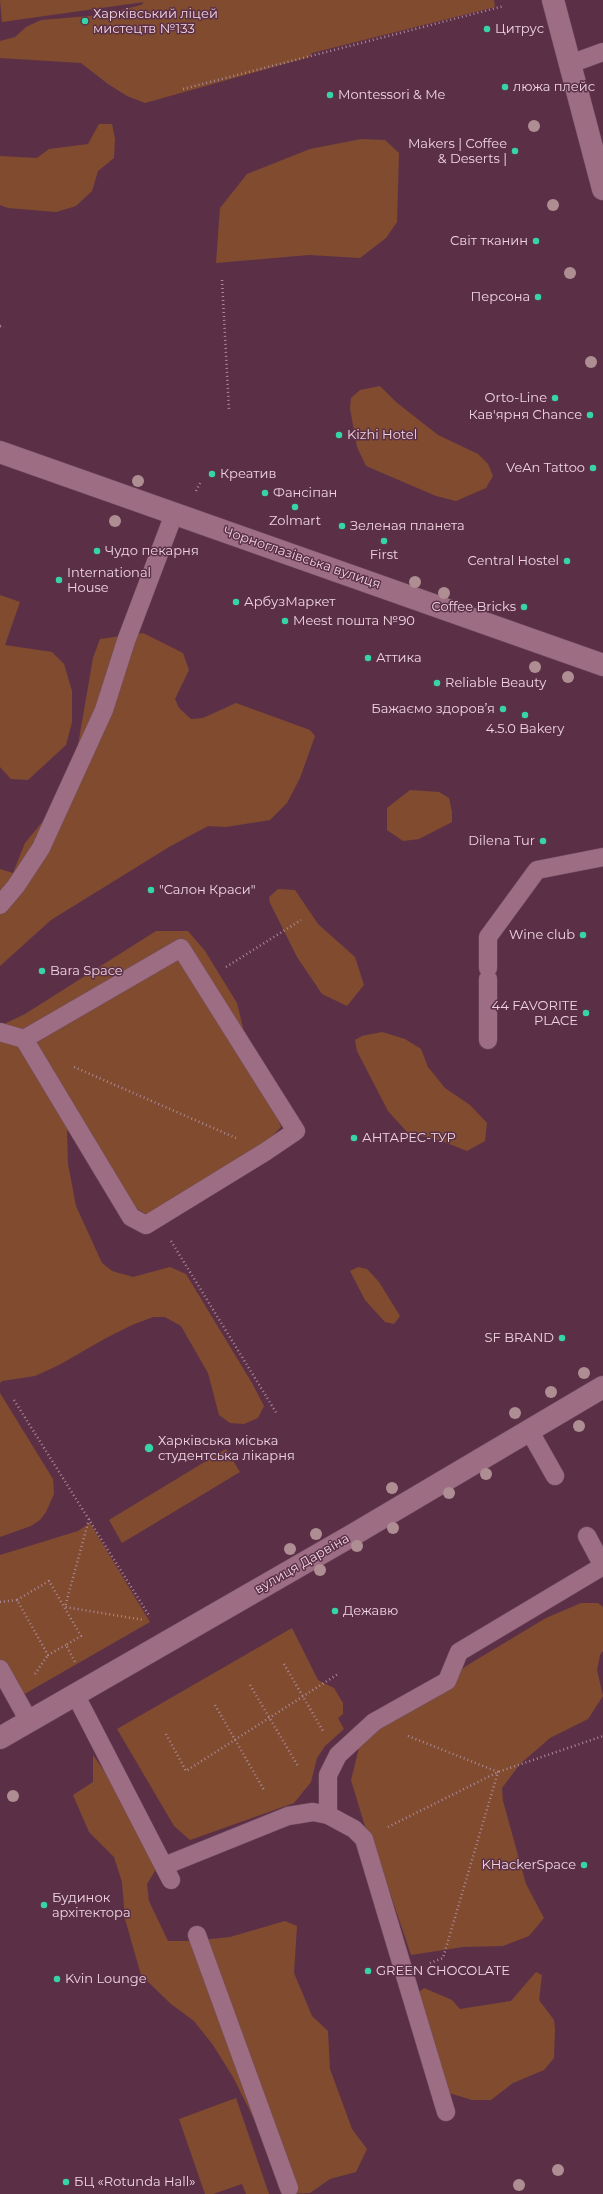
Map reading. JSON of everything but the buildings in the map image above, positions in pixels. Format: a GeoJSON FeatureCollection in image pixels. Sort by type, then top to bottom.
{"type":"FeatureCollection","features":[{"type":"Feature","properties":{"kind":"street"},"geometry":{"type":"LineString","coordinates":[[553,0],[603,189]]}},
{"type":"Feature","properties":{"kind":"street","name":"Чорноглазівська вулиця"},"geometry":{"type":"LineString","coordinates":[[0,452],[551,645],[603,665]]}},
{"type":"Feature","properties":{"kind":"street","name":"вулиця Дарвіна"},"geometry":{"type":"LineString","coordinates":[[0,1738],[351,1536],[603,1387]]}},
{"type":"Feature","properties":{"kind":"lane"},"geometry":{"type":"LineString","coordinates":[[570,64],[603,52]]}},
{"type":"Feature","properties":{"kind":"lane"},"geometry":{"type":"LineString","coordinates":[[0,906],[16,886],[41,848],[101,717],[126,642],[174,514]]}},
{"type":"Feature","properties":{"kind":"lane"},"geometry":{"type":"LineString","coordinates":[[488,1040],[488,937],[537,870],[603,857]]}},
{"type":"Feature","properties":{"kind":"lane"},"geometry":{"type":"LineString","coordinates":[[0,1032],[28,1044],[131,1217],[146,1225],[266,1152],[296,1131],[181,948],[28,1044]]}},
{"type":"Feature","properties":{"kind":"lane"},"geometry":{"type":"LineString","coordinates":[[529,1430],[554,1476]]}},
{"type":"Feature","properties":{"kind":"lane"},"geometry":{"type":"LineString","coordinates":[[328,1815],[328,1775],[338,1755],[374,1722],[447,1681],[458,1652],[603,1566],[587,1536]]}},
{"type":"Feature","properties":{"kind":"lane"},"geometry":{"type":"LineString","coordinates":[[0,1669],[29,1721]]}},
{"type":"Feature","properties":{"kind":"lane"},"geometry":{"type":"LineString","coordinates":[[75,1694],[167,1873],[288,1816],[312,1812],[328,1815],[342,1821],[364,1839],[446,2112]]}},
{"type":"Feature","properties":{"kind":"lane"},"geometry":{"type":"LineString","coordinates":[[197,1935],[289,2188]]}},
{"type":"Feature","properties":{"kind":"path"},"geometry":{"type":"LineString","coordinates":[[183,89],[504,6]]}},
{"type":"Feature","properties":{"kind":"path"},"geometry":{"type":"LineString","coordinates":[[222,280],[229,410]]}},
{"type":"Feature","properties":{"kind":"path"},"geometry":{"type":"LineString","coordinates":[[0,326],[4,327]]}},
{"type":"Feature","properties":{"kind":"path"},"geometry":{"type":"LineString","coordinates":[[195,493],[200,483]]}},
{"type":"Feature","properties":{"kind":"path"},"geometry":{"type":"LineString","coordinates":[[202,982],[301,920]]}},
{"type":"Feature","properties":{"kind":"path"},"geometry":{"type":"LineString","coordinates":[[28,1044],[266,1152]]}},
{"type":"Feature","properties":{"kind":"path"},"geometry":{"type":"LineString","coordinates":[[156,1218],[277,1414]]}},
{"type":"Feature","properties":{"kind":"path"},"geometry":{"type":"LineString","coordinates":[[14,1400],[152,1621],[65,1607]]}},
{"type":"Feature","properties":{"kind":"path"},"geometry":{"type":"LineString","coordinates":[[65,1607],[89,1518]]}},
{"type":"Feature","properties":{"kind":"path"},"geometry":{"type":"LineString","coordinates":[[0,1602],[17,1600],[49,1581],[81,1636],[48,1655],[17,1600]]}},
{"type":"Feature","properties":{"kind":"path"},"geometry":{"type":"LineString","coordinates":[[66,1645],[76,1664]]}},
{"type":"Feature","properties":{"kind":"path"},"geometry":{"type":"LineString","coordinates":[[284,1664],[326,1736]]}},
{"type":"Feature","properties":{"kind":"path"},"geometry":{"type":"LineString","coordinates":[[166,1734],[186,1771],[338,1674]]}},
{"type":"Feature","properties":{"kind":"path"},"geometry":{"type":"LineString","coordinates":[[250,1685],[298,1766]]}},
{"type":"Feature","properties":{"kind":"path"},"geometry":{"type":"LineString","coordinates":[[215,1705],[264,1790]]}},
{"type":"Feature","properties":{"kind":"path"},"geometry":{"type":"LineString","coordinates":[[374,1722],[498,1772]]}},
{"type":"Feature","properties":{"kind":"path"},"geometry":{"type":"LineString","coordinates":[[364,1839],[498,1772],[603,1736]]}},
{"type":"Feature","properties":{"kind":"path"},"geometry":{"type":"LineString","coordinates":[[404,1972],[443,1958],[498,1772]]}},
{"type":"Feature","properties":{"kind":"shaded area"},"geometry":{"type":"Polygon","coordinates":[[[0,0],[494,0],[495,7],[312,53],[309,57],[145,103],[127,96],[108,84],[81,63],[0,58],[0,41],[15,37],[26,27],[41,20],[101,15],[141,5],[144,2],[2,22],[0,0]]]}},
{"type":"Feature","properties":{"kind":"shaded area"},"geometry":{"type":"Polygon","coordinates":[[[99,124],[112,124],[115,139],[114,158],[98,171],[92,191],[76,206],[56,212],[8,208],[0,205],[0,156],[37,158],[49,149],[88,144],[99,124]]]}},
{"type":"Feature","properties":{"kind":"shaded area"},"geometry":{"type":"Polygon","coordinates":[[[361,139],[385,140],[399,153],[397,222],[386,238],[360,258],[309,255],[216,263],[220,208],[247,174],[310,149],[361,139]]]}},
{"type":"Feature","properties":{"kind":"shaded area"},"geometry":{"type":"Polygon","coordinates":[[[380,386],[396,402],[438,435],[478,454],[488,464],[493,476],[486,488],[456,501],[436,496],[366,466],[357,447],[350,408],[351,398],[360,390],[380,386]]]}},
{"type":"Feature","properties":{"kind":"shaded area"},"geometry":{"type":"Polygon","coordinates":[[[0,595],[20,602],[5,645],[52,652],[64,664],[72,691],[72,722],[66,745],[28,780],[11,779],[0,767],[0,595]]]}},
{"type":"Feature","properties":{"kind":"shaded area"},"geometry":{"type":"Polygon","coordinates":[[[143,633],[183,653],[189,670],[175,699],[179,708],[191,719],[203,718],[236,703],[310,730],[315,736],[300,778],[287,803],[270,820],[226,827],[208,826],[169,847],[51,920],[0,966],[0,869],[13,873],[25,843],[44,820],[78,745],[93,658],[100,639],[143,633]]]}},
{"type":"Feature","properties":{"kind":"shaded area"},"geometry":{"type":"Polygon","coordinates":[[[410,790],[439,792],[449,798],[452,812],[452,822],[419,839],[403,841],[387,830],[387,808],[410,790]]]}},
{"type":"Feature","properties":{"kind":"shaded area"},"geometry":{"type":"Polygon","coordinates":[[[278,889],[295,890],[318,924],[355,957],[364,985],[347,1006],[322,994],[297,957],[270,903],[269,897],[278,889]]]}},
{"type":"Feature","properties":{"kind":"shaded area"},"geometry":{"type":"Polygon","coordinates":[[[156,931],[188,931],[205,951],[237,1003],[244,1032],[281,1127],[270,1138],[233,1164],[148,1215],[132,1206],[77,1117],[67,1131],[68,1164],[76,1206],[102,1263],[112,1271],[133,1277],[170,1267],[186,1274],[252,1383],[264,1406],[258,1418],[244,1424],[230,1423],[219,1415],[208,1373],[181,1326],[165,1317],[153,1317],[132,1325],[59,1365],[35,1376],[2,1381],[0,1383],[0,1026],[25,1014],[156,931]]]}},
{"type":"Feature","properties":{"kind":"shaded area"},"geometry":{"type":"Polygon","coordinates":[[[382,1032],[405,1039],[421,1049],[428,1067],[445,1088],[470,1105],[487,1123],[485,1141],[467,1151],[439,1140],[408,1133],[388,1111],[357,1051],[355,1040],[362,1036],[382,1032]]]}},
{"type":"Feature","properties":{"kind":"shaded area"},"geometry":{"type":"Polygon","coordinates":[[[358,1267],[367,1269],[379,1282],[400,1316],[394,1324],[385,1322],[365,1300],[350,1271],[358,1267]]]}},
{"type":"Feature","properties":{"kind":"shaded area"},"geometry":{"type":"Polygon","coordinates":[[[0,1393],[53,1479],[54,1494],[46,1512],[40,1520],[31,1526],[0,1537],[0,1393]]]}},
{"type":"Feature","properties":{"kind":"shaded area"},"geometry":{"type":"Polygon","coordinates":[[[226,1449],[240,1472],[122,1543],[109,1520],[226,1449]]]}},
{"type":"Feature","properties":{"kind":"shaded area"},"geometry":{"type":"Polygon","coordinates":[[[90,1523],[150,1622],[21,1696],[0,1660],[0,1555],[78,1531],[90,1523]]]}},
{"type":"Feature","properties":{"kind":"shaded area"},"geometry":{"type":"Polygon","coordinates":[[[581,1603],[598,1603],[603,1607],[603,1651],[600,1655],[597,1670],[603,1696],[588,1719],[550,1738],[520,1764],[502,1788],[503,1801],[526,1884],[544,1918],[529,1936],[503,1946],[463,1947],[411,1955],[380,1863],[364,1823],[351,1780],[360,1744],[417,1699],[471,1663],[546,1618],[581,1603]]]}},
{"type":"Feature","properties":{"kind":"shaded area"},"geometry":{"type":"Polygon","coordinates":[[[292,1628],[318,1680],[334,1688],[343,1703],[343,1714],[338,1718],[344,1729],[325,1746],[317,1758],[311,1782],[294,1803],[190,1840],[174,1826],[117,1729],[292,1628]]]}},
{"type":"Feature","properties":{"kind":"shaded area"},"geometry":{"type":"Polygon","coordinates":[[[93,1755],[109,1778],[154,1858],[155,1871],[147,1884],[149,1901],[168,1941],[191,1941],[230,1937],[285,1921],[297,1926],[294,1973],[312,2016],[328,2031],[330,2069],[352,2129],[367,2149],[356,2172],[330,2179],[310,2193],[288,2194],[283,2144],[273,2125],[253,2117],[233,2077],[213,2045],[194,2021],[171,2004],[141,1975],[125,1919],[122,1882],[114,1857],[89,1832],[73,1795],[93,1782],[93,1755]]]}},
{"type":"Feature","properties":{"kind":"shaded area"},"geometry":{"type":"Polygon","coordinates":[[[536,1972],[542,1975],[539,2000],[554,2020],[554,2058],[544,2070],[513,2083],[491,2100],[472,2100],[449,2093],[423,2069],[410,2018],[417,1994],[424,1988],[452,2000],[460,2009],[511,2001],[536,1972]]]}},
{"type":"Feature","properties":{"kind":"shaded area"},"geometry":{"type":"Polygon","coordinates":[[[236,2098],[269,2194],[246,2194],[242,2184],[213,2194],[205,2194],[179,2119],[236,2098]]]}},
{"type":"Feature","properties":{"kind":"place","name":"Харківський ліцей мистецтв №133"},"geometry":{"type":"Point","coordinates":[85,21]}},
{"type":"Feature","properties":{"kind":"place","name":"Цитрус"},"geometry":{"type":"Point","coordinates":[487,29]}},
{"type":"Feature","properties":{"kind":"place","name":"люжа плейс"},"geometry":{"type":"Point","coordinates":[505,87]}},
{"type":"Feature","properties":{"kind":"place","name":"Montessori & Me"},"geometry":{"type":"Point","coordinates":[330,95]}},
{"type":"Feature","properties":{"kind":"place","name":"Makers | Coffee & Deserts |"},"geometry":{"type":"Point","coordinates":[515,151]}},
{"type":"Feature","properties":{"kind":"place","name":"Світ тканин"},"geometry":{"type":"Point","coordinates":[536,241]}},
{"type":"Feature","properties":{"kind":"place","name":"Персона"},"geometry":{"type":"Point","coordinates":[538,297]}},
{"type":"Feature","properties":{"kind":"place","name":"Orto-Line"},"geometry":{"type":"Point","coordinates":[555,398]}},
{"type":"Feature","properties":{"kind":"place","name":"Кав'ярня Chance"},"geometry":{"type":"Point","coordinates":[590,415]}},
{"type":"Feature","properties":{"kind":"place","name":"Kizhi Hotel"},"geometry":{"type":"Point","coordinates":[339,435]}},
{"type":"Feature","properties":{"kind":"place","name":"VeAn Tattoo"},"geometry":{"type":"Point","coordinates":[593,468]}},
{"type":"Feature","properties":{"kind":"place","name":"Креатив"},"geometry":{"type":"Point","coordinates":[212,474]}},
{"type":"Feature","properties":{"kind":"place","name":"Фансіпан"},"geometry":{"type":"Point","coordinates":[265,493]}},
{"type":"Feature","properties":{"kind":"place","name":"Zolmart"},"geometry":{"type":"Point","coordinates":[295,507]}},
{"type":"Feature","properties":{"kind":"place","name":"Зеленая планета"},"geometry":{"type":"Point","coordinates":[342,526]}},
{"type":"Feature","properties":{"kind":"place","name":"First"},"geometry":{"type":"Point","coordinates":[384,541]}},
{"type":"Feature","properties":{"kind":"place","name":"Чудо пекарня"},"geometry":{"type":"Point","coordinates":[97,551]}},
{"type":"Feature","properties":{"kind":"place","name":"Central Hostel"},"geometry":{"type":"Point","coordinates":[567,561]}},
{"type":"Feature","properties":{"kind":"place","name":"International House"},"geometry":{"type":"Point","coordinates":[59,580]}},
{"type":"Feature","properties":{"kind":"place","name":"АрбузМаркет"},"geometry":{"type":"Point","coordinates":[236,602]}},
{"type":"Feature","properties":{"kind":"place","name":"Coffee Bricks"},"geometry":{"type":"Point","coordinates":[524,607]}},
{"type":"Feature","properties":{"kind":"place","name":"Meest пошта №90"},"geometry":{"type":"Point","coordinates":[285,621]}},
{"type":"Feature","properties":{"kind":"place","name":"Аттика"},"geometry":{"type":"Point","coordinates":[368,658]}},
{"type":"Feature","properties":{"kind":"place","name":"Reliable Beauty"},"geometry":{"type":"Point","coordinates":[437,683]}},
{"type":"Feature","properties":{"kind":"place","name":"Бажаємо здоровʼя"},"geometry":{"type":"Point","coordinates":[503,709]}},
{"type":"Feature","properties":{"kind":"place","name":"4.5.0 Bakery"},"geometry":{"type":"Point","coordinates":[525,715]}},
{"type":"Feature","properties":{"kind":"place","name":"Dilena Tur"},"geometry":{"type":"Point","coordinates":[543,841]}},
{"type":"Feature","properties":{"kind":"place","name":"\"Салон Краси\""},"geometry":{"type":"Point","coordinates":[151,890]}},
{"type":"Feature","properties":{"kind":"place","name":"Wine club"},"geometry":{"type":"Point","coordinates":[583,935]}},
{"type":"Feature","properties":{"kind":"place","name":"Bara Space"},"geometry":{"type":"Point","coordinates":[42,971]}},
{"type":"Feature","properties":{"kind":"place","name":"44 FAVORITE PLACE"},"geometry":{"type":"Point","coordinates":[586,1013]}},
{"type":"Feature","properties":{"kind":"place","name":"АНТАРЕС-ТУР"},"geometry":{"type":"Point","coordinates":[354,1138]}},
{"type":"Feature","properties":{"kind":"place","name":"SF BRAND"},"geometry":{"type":"Point","coordinates":[562,1338]}},
{"type":"Feature","properties":{"kind":"place","name":"Харківська міська студентська лікарня"},"geometry":{"type":"Point","coordinates":[149,1448]}},
{"type":"Feature","properties":{"kind":"place","name":"Дежавю"},"geometry":{"type":"Point","coordinates":[335,1611]}},
{"type":"Feature","properties":{"kind":"place","name":"KHackerSpace"},"geometry":{"type":"Point","coordinates":[584,1865]}},
{"type":"Feature","properties":{"kind":"place","name":"Будинок архітектора"},"geometry":{"type":"Point","coordinates":[44,1905]}},
{"type":"Feature","properties":{"kind":"place","name":"GREEN CHOCOLATE"},"geometry":{"type":"Point","coordinates":[368,1971]}},
{"type":"Feature","properties":{"kind":"place","name":"Kvin Lounge"},"geometry":{"type":"Point","coordinates":[57,1979]}},
{"type":"Feature","properties":{"kind":"place","name":"БЦ «Rotunda Hall»"},"geometry":{"type":"Point","coordinates":[66,2182]}}]}
